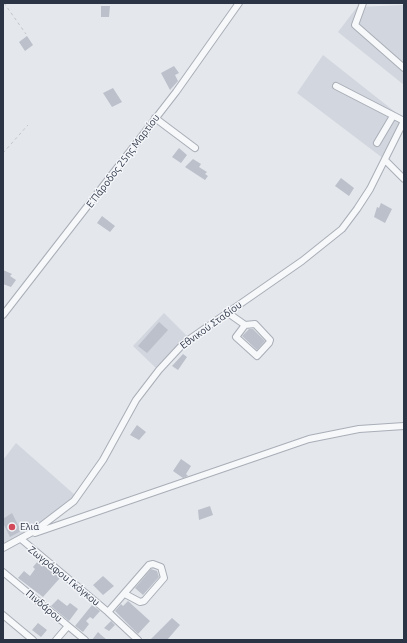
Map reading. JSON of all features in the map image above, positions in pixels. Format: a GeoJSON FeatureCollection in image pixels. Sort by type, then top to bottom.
{"type":"FeatureCollection","features":[{"type":"Feature","properties":{"kind":"street","name":"Ε΄ Πάροδος 25ης Μαρτίου"},"geometry":{"type":"LineString","coordinates":[[3,315],[112,177],[176,92],[239,3]]}},
{"type":"Feature","properties":{"kind":"street"},"geometry":{"type":"LineString","coordinates":[[363,3],[355,25],[404,68]]}},
{"type":"Feature","properties":{"kind":"street"},"geometry":{"type":"LineString","coordinates":[[336,86],[404,121]]}},
{"type":"Feature","properties":{"kind":"street"},"geometry":{"type":"LineString","coordinates":[[377,143],[393,116]]}},
{"type":"Feature","properties":{"kind":"street"},"geometry":{"type":"LineString","coordinates":[[155,118],[195,148]]}},
{"type":"Feature","properties":{"kind":"street","name":"Εθνικού Σταδίου"},"geometry":{"type":"LineString","coordinates":[[4,545],[22,538],[60,513],[81,492],[103,460],[136,400],[174,353],[196,334],[302,262],[338,233],[357,209],[401,131],[404,121]]}},
{"type":"Feature","properties":{"kind":"street"},"geometry":{"type":"LineString","coordinates":[[384,160],[404,179]]}},
{"type":"Feature","properties":{"kind":"street"},"geometry":{"type":"LineString","coordinates":[[228,313],[245,325],[255,324],[270,340],[257,356],[236,338],[245,325]]}},
{"type":"Feature","properties":{"kind":"street"},"geometry":{"type":"LineString","coordinates":[[22,538],[302,442],[359,429],[404,426]]}},
{"type":"Feature","properties":{"kind":"street","name":"Ζωγράφου Γκόγκου"},"geometry":{"type":"LineString","coordinates":[[22,538],[27,546],[108,612],[138,640]]}},
{"type":"Feature","properties":{"kind":"street","name":"Ζωγράφου Γκόγκου"},"geometry":{"type":"LineString","coordinates":[[108,612],[126,594],[149,565],[153,564],[161,567],[164,578],[144,602],[140,602],[126,594]]}},
{"type":"Feature","properties":{"kind":"street","name":"Πινδάρου"},"geometry":{"type":"LineString","coordinates":[[3,572],[85,640]]}},
{"type":"Feature","properties":{"kind":"street"},"geometry":{"type":"LineString","coordinates":[[3,615],[31,640]]}},
{"type":"Feature","properties":{"kind":"street"},"geometry":{"type":"LineString","coordinates":[[56,640],[68,626]]}},
{"type":"Feature","properties":{"kind":"path"},"geometry":{"type":"LineString","coordinates":[[4,3],[26,34]]}},
{"type":"Feature","properties":{"kind":"path"},"geometry":{"type":"LineString","coordinates":[[3,153],[28,126]]}},
{"type":"Feature","properties":{"kind":"shaded area"},"geometry":{"type":"Polygon","coordinates":[[[404,5],[404,85],[338,32],[357,7],[404,5]]]}},
{"type":"Feature","properties":{"kind":"shaded area"},"geometry":{"type":"Polygon","coordinates":[[[323,55],[404,119],[384,159],[297,93],[323,55]]]}},
{"type":"Feature","properties":{"kind":"shaded area"},"geometry":{"type":"Polygon","coordinates":[[[164,313],[190,339],[158,370],[133,346],[164,313]]]}},
{"type":"Feature","properties":{"kind":"shaded area"},"geometry":{"type":"Polygon","coordinates":[[[16,443],[75,495],[59,511],[36,529],[3,546],[3,460],[16,443]]]}},
{"type":"Feature","properties":{"kind":"building"},"geometry":{"type":"Polygon","coordinates":[[[101,6],[110,6],[109,17],[101,17],[101,6]]]}},
{"type":"Feature","properties":{"kind":"building"},"geometry":{"type":"Polygon","coordinates":[[[27,36],[33,45],[25,51],[19,42],[27,36]]]}},
{"type":"Feature","properties":{"kind":"building"},"geometry":{"type":"Polygon","coordinates":[[[174,66],[179,73],[175,75],[178,81],[170,90],[161,73],[174,66]]]}},
{"type":"Feature","properties":{"kind":"building"},"geometry":{"type":"Polygon","coordinates":[[[113,88],[122,102],[112,107],[103,93],[113,88]]]}},
{"type":"Feature","properties":{"kind":"building"},"geometry":{"type":"Polygon","coordinates":[[[179,148],[187,155],[181,163],[172,157],[179,148]]]}},
{"type":"Feature","properties":{"kind":"building"},"geometry":{"type":"Polygon","coordinates":[[[193,159],[201,164],[199,167],[207,172],[205,174],[208,176],[205,180],[185,167],[193,159]]]}},
{"type":"Feature","properties":{"kind":"building"},"geometry":{"type":"Polygon","coordinates":[[[341,178],[354,188],[349,196],[335,186],[341,178]]]}},
{"type":"Feature","properties":{"kind":"building"},"geometry":{"type":"Polygon","coordinates":[[[381,203],[392,209],[385,223],[374,217],[377,207],[379,208],[381,203]]]}},
{"type":"Feature","properties":{"kind":"building"},"geometry":{"type":"Polygon","coordinates":[[[102,216],[115,226],[110,232],[97,223],[102,216]]]}},
{"type":"Feature","properties":{"kind":"building"},"geometry":{"type":"Polygon","coordinates":[[[3,270],[12,274],[10,276],[16,280],[11,287],[3,284],[3,270]]]}},
{"type":"Feature","properties":{"kind":"building"},"geometry":{"type":"Polygon","coordinates":[[[159,322],[168,330],[147,353],[138,346],[159,322]]]}},
{"type":"Feature","properties":{"kind":"building"},"geometry":{"type":"Polygon","coordinates":[[[249,329],[253,329],[265,341],[257,350],[242,336],[249,329]]]}},
{"type":"Feature","properties":{"kind":"building"},"geometry":{"type":"Polygon","coordinates":[[[183,354],[187,357],[178,370],[172,366],[183,354]]]}},
{"type":"Feature","properties":{"kind":"building"},"geometry":{"type":"Polygon","coordinates":[[[137,425],[146,432],[139,440],[130,435],[137,425]]]}},
{"type":"Feature","properties":{"kind":"building"},"geometry":{"type":"Polygon","coordinates":[[[181,459],[191,466],[186,474],[188,476],[183,478],[173,471],[181,459]]]}},
{"type":"Feature","properties":{"kind":"building"},"geometry":{"type":"Polygon","coordinates":[[[210,506],[213,515],[199,520],[198,510],[210,506]]]}},
{"type":"Feature","properties":{"kind":"building","name":"Ελιά"},"geometry":{"type":"Polygon","coordinates":[[[12,513],[21,531],[10,537],[3,523],[3,519],[12,513]]]}},
{"type":"Feature","properties":{"kind":"building"},"geometry":{"type":"Polygon","coordinates":[[[38,561],[60,578],[43,597],[18,578],[24,571],[30,576],[35,569],[33,567],[38,561]]]}},
{"type":"Feature","properties":{"kind":"building"},"geometry":{"type":"Polygon","coordinates":[[[151,569],[157,571],[159,577],[143,595],[135,588],[151,569]]]}},
{"type":"Feature","properties":{"kind":"building"},"geometry":{"type":"Polygon","coordinates":[[[103,576],[114,586],[103,595],[93,585],[103,576]]]}},
{"type":"Feature","properties":{"kind":"building"},"geometry":{"type":"Polygon","coordinates":[[[58,599],[67,606],[70,603],[78,609],[69,621],[51,606],[58,599]]]}},
{"type":"Feature","properties":{"kind":"building"},"geometry":{"type":"Polygon","coordinates":[[[128,601],[150,621],[138,634],[115,611],[121,604],[123,606],[128,601]]]}},
{"type":"Feature","properties":{"kind":"building"},"geometry":{"type":"Polygon","coordinates":[[[92,605],[100,611],[93,619],[90,617],[86,621],[89,624],[83,632],[75,626],[92,605]]]}},
{"type":"Feature","properties":{"kind":"building"},"geometry":{"type":"Polygon","coordinates":[[[172,618],[180,625],[167,640],[150,640],[172,618]]]}},
{"type":"Feature","properties":{"kind":"building"},"geometry":{"type":"Polygon","coordinates":[[[111,621],[115,625],[109,631],[104,628],[111,621]]]}},
{"type":"Feature","properties":{"kind":"building"},"geometry":{"type":"Polygon","coordinates":[[[38,623],[47,630],[41,637],[32,630],[38,623]]]}},
{"type":"Feature","properties":{"kind":"building"},"geometry":{"type":"Polygon","coordinates":[[[98,632],[100,634],[107,640],[92,640],[98,632]]]}},
{"type":"Feature","properties":{"kind":"place","name":"Ελιά"},"geometry":{"type":"Point","coordinates":[12,527]}}]}
